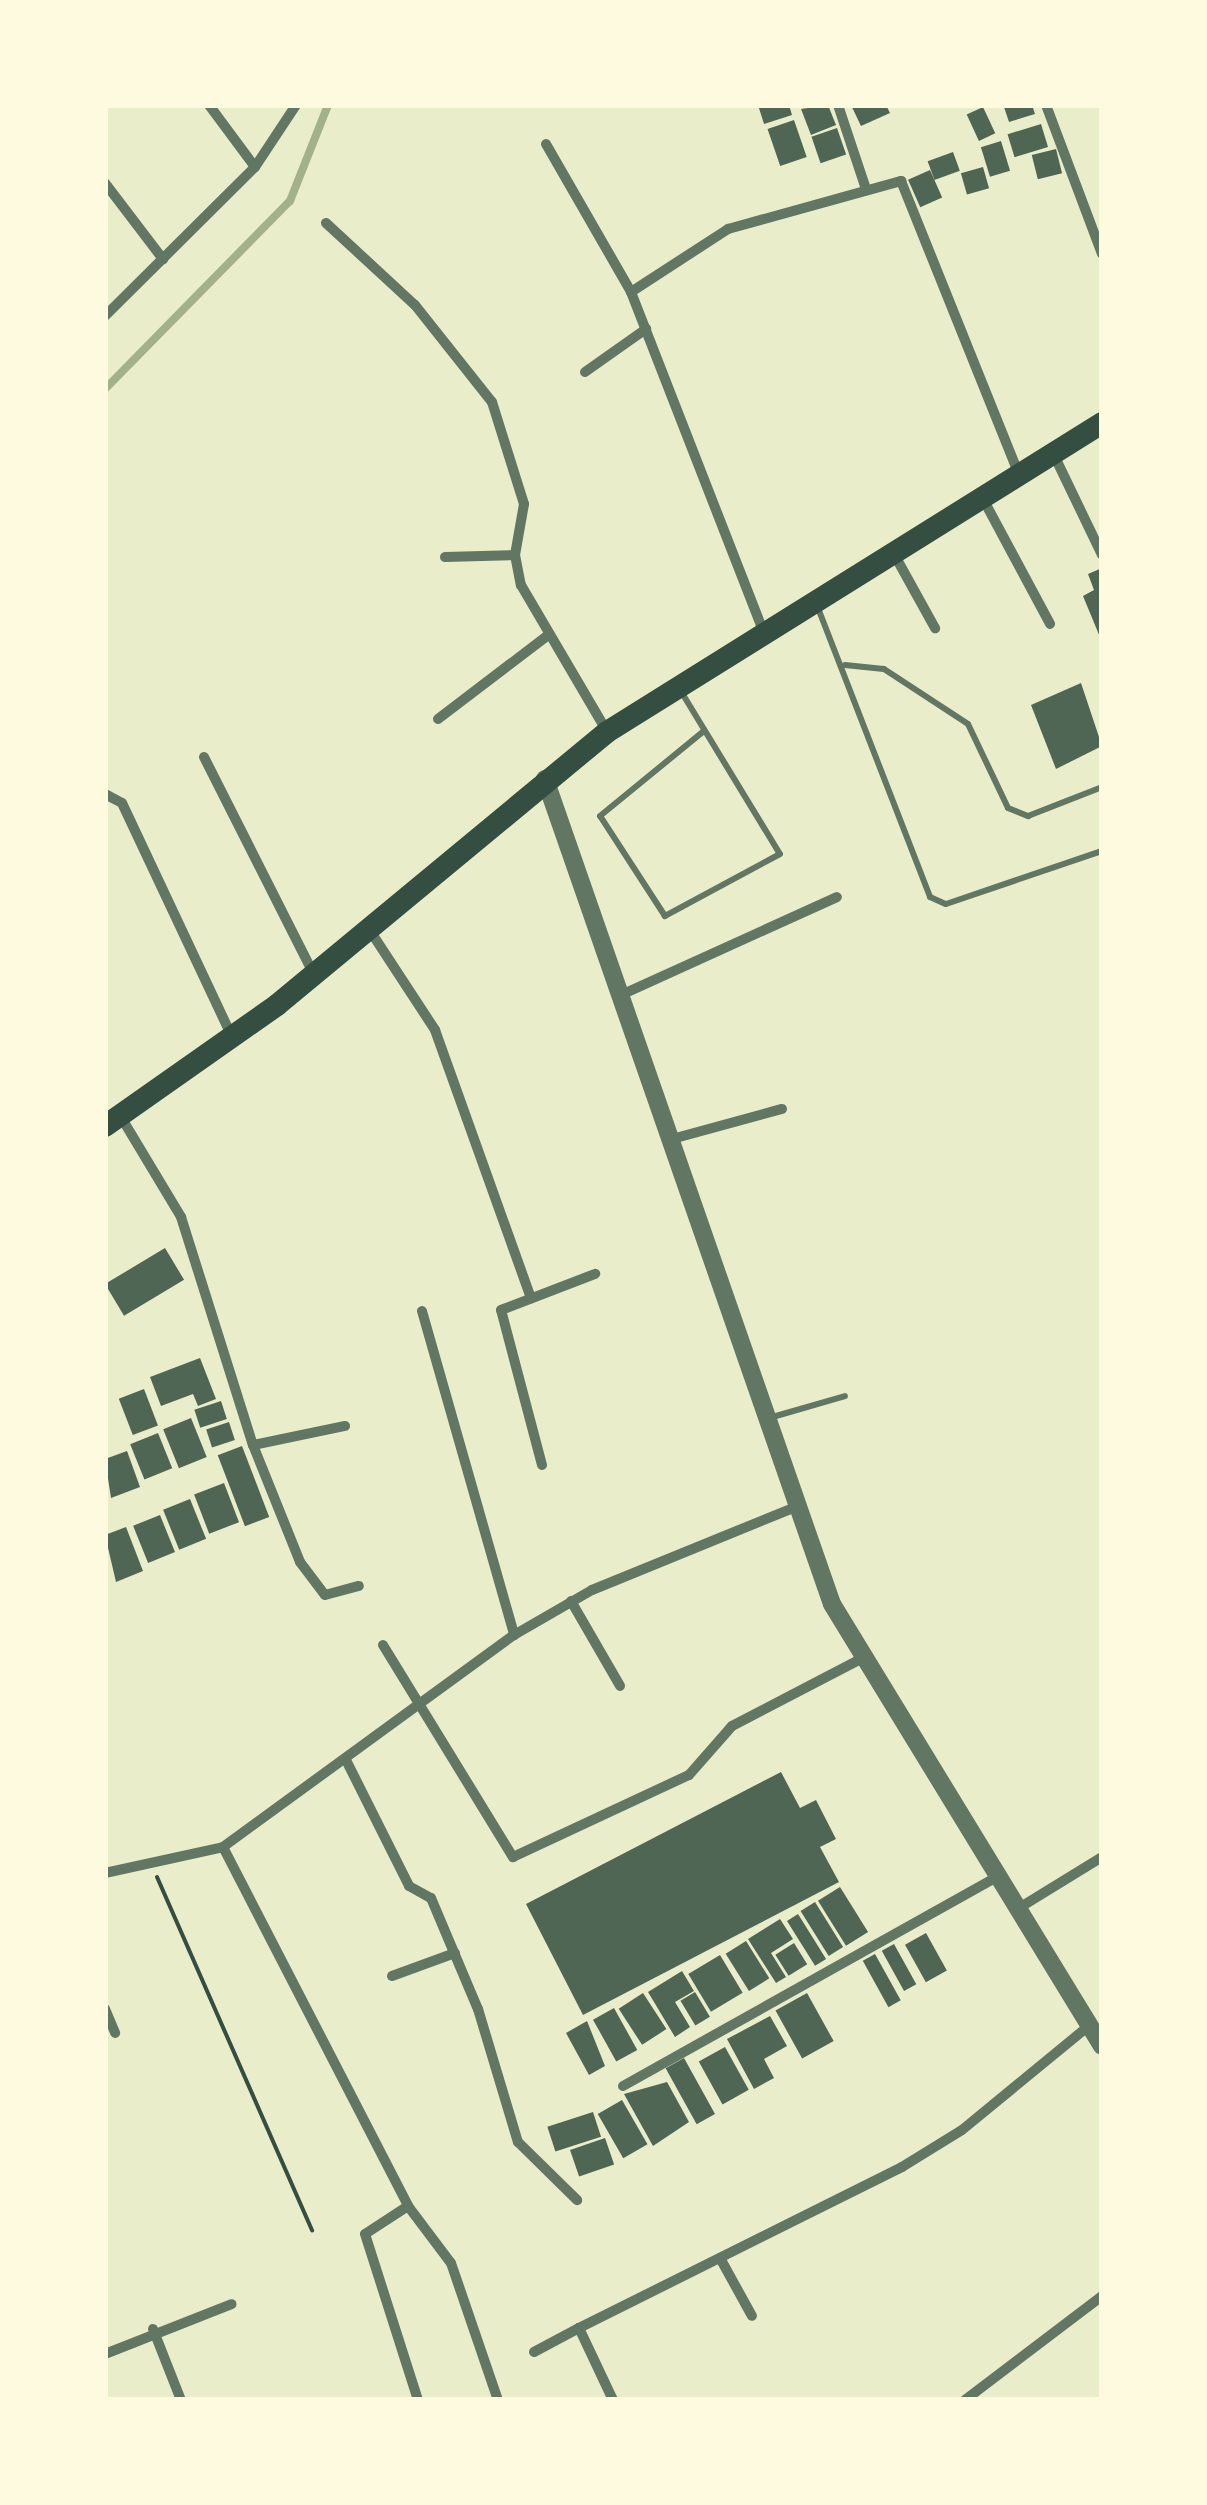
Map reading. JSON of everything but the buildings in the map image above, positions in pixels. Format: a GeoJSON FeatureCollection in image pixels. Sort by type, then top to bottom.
{"type":"FeatureCollection","features":[{"type":"Feature","properties":{"kind":"highway"},"geometry":{"type":"LineString","coordinates":[[112,1121],[314,975],[545,779],[607,732],[1102,423]]}},
{"type":"Feature","properties":{"kind":"street"},"geometry":{"type":"LineString","coordinates":[[209,105],[255,167]]}},
{"type":"Feature","properties":{"kind":"street"},"geometry":{"type":"LineString","coordinates":[[105,316],[255,167],[296,105]]}},
{"type":"Feature","properties":{"kind":"street"},"geometry":{"type":"LineString","coordinates":[[838,105],[866,189]]}},
{"type":"Feature","properties":{"kind":"street"},"geometry":{"type":"LineString","coordinates":[[1046,105],[1102,254]]}},
{"type":"Feature","properties":{"kind":"street"},"geometry":{"type":"LineString","coordinates":[[546,144],[631,292],[764,632]]}},
{"type":"Feature","properties":{"kind":"street"},"geometry":{"type":"LineString","coordinates":[[105,183],[163,259]]}},
{"type":"Feature","properties":{"kind":"street"},"geometry":{"type":"LineString","coordinates":[[631,292],[728,230],[866,189],[907,185],[1018,472]]}},
{"type":"Feature","properties":{"kind":"street"},"geometry":{"type":"LineString","coordinates":[[326,223],[415,305],[492,402],[524,504],[515,555],[547,636],[607,732]]}},
{"type":"Feature","properties":{"kind":"street"},"geometry":{"type":"LineString","coordinates":[[585,372],[646,329]]}},
{"type":"Feature","properties":{"kind":"street"},"geometry":{"type":"LineString","coordinates":[[1052,452],[1102,554]]}},
{"type":"Feature","properties":{"kind":"street"},"geometry":{"type":"LineString","coordinates":[[982,496],[1050,624]]}},
{"type":"Feature","properties":{"kind":"street"},"geometry":{"type":"LineString","coordinates":[[894,553],[934,628]]}},
{"type":"Feature","properties":{"kind":"street"},"geometry":{"type":"LineString","coordinates":[[445,557],[515,555]]}},
{"type":"Feature","properties":{"kind":"street"},"geometry":{"type":"LineString","coordinates":[[438,719],[547,636]]}},
{"type":"Feature","properties":{"kind":"street"},"geometry":{"type":"LineString","coordinates":[[204,757],[314,975]]}},
{"type":"Feature","properties":{"kind":"street"},"geometry":{"type":"LineString","coordinates":[[545,779],[672,1140],[793,1508],[859,1660],[999,1876],[1102,2046]]}},
{"type":"Feature","properties":{"kind":"street"},"geometry":{"type":"LineString","coordinates":[[105,794],[122,803],[232,1036]]}},
{"type":"Feature","properties":{"kind":"street"},"geometry":{"type":"LineString","coordinates":[[621,995],[836,897]]}},
{"type":"Feature","properties":{"kind":"street"},"geometry":{"type":"LineString","coordinates":[[368,928],[434,1030],[531,1298]]}},
{"type":"Feature","properties":{"kind":"street"},"geometry":{"type":"LineString","coordinates":[[672,1140],[782,1109]]}},
{"type":"Feature","properties":{"kind":"street"},"geometry":{"type":"LineString","coordinates":[[112,1121],[181,1216],[252,1445],[316,1588],[331,1595],[359,1586]]}},
{"type":"Feature","properties":{"kind":"street"},"geometry":{"type":"LineString","coordinates":[[542,1465],[500,1315],[531,1298],[595,1274]]}},
{"type":"Feature","properties":{"kind":"street"},"geometry":{"type":"LineString","coordinates":[[422,1312],[514,1636]]}},
{"type":"Feature","properties":{"kind":"street"},"geometry":{"type":"LineString","coordinates":[[252,1445],[345,1426]]}},
{"type":"Feature","properties":{"kind":"street"},"geometry":{"type":"LineString","coordinates":[[105,1873],[153,1868],[223,1846],[514,1636],[571,1602],[793,1508]]}},
{"type":"Feature","properties":{"kind":"street"},"geometry":{"type":"LineString","coordinates":[[571,1602],[620,1686]]}},
{"type":"Feature","properties":{"kind":"street"},"geometry":{"type":"LineString","coordinates":[[383,1645],[512,1858],[688,1775],[732,1726],[859,1660]]}},
{"type":"Feature","properties":{"kind":"street"},"geometry":{"type":"LineString","coordinates":[[346,1760],[456,1953],[518,2142],[577,2200]]}},
{"type":"Feature","properties":{"kind":"street"},"geometry":{"type":"LineString","coordinates":[[223,1846],[408,2206],[450,2263],[498,2400]]}},
{"type":"Feature","properties":{"kind":"street"},"geometry":{"type":"LineString","coordinates":[[1019,1908],[1102,1857]]}},
{"type":"Feature","properties":{"kind":"street"},"geometry":{"type":"LineString","coordinates":[[623,2086],[999,1876]]}},
{"type":"Feature","properties":{"kind":"street"},"geometry":{"type":"LineString","coordinates":[[392,1976],[456,1953]]}},
{"type":"Feature","properties":{"kind":"street"},"geometry":{"type":"LineString","coordinates":[[105,2009],[115,2034]]}},
{"type":"Feature","properties":{"kind":"street"},"geometry":{"type":"LineString","coordinates":[[534,2352],[962,2130],[1090,2025]]}},
{"type":"Feature","properties":{"kind":"street"},"geometry":{"type":"LineString","coordinates":[[408,2206],[365,2239],[418,2400]]}},
{"type":"Feature","properties":{"kind":"street"},"geometry":{"type":"LineString","coordinates":[[720,2258],[752,2316]]}},
{"type":"Feature","properties":{"kind":"street"},"geometry":{"type":"LineString","coordinates":[[965,2400],[1102,2296]]}},
{"type":"Feature","properties":{"kind":"street"},"geometry":{"type":"LineString","coordinates":[[105,2354],[153,2329],[232,2304]]}},
{"type":"Feature","properties":{"kind":"street"},"geometry":{"type":"LineString","coordinates":[[579,2328],[613,2400]]}},
{"type":"Feature","properties":{"kind":"street"},"geometry":{"type":"LineString","coordinates":[[153,2329],[181,2400]]}},
{"type":"Feature","properties":{"kind":"lane"},"geometry":{"type":"LineString","coordinates":[[815,603],[845,665],[930,898],[946,904],[1102,851]]}},
{"type":"Feature","properties":{"kind":"lane"},"geometry":{"type":"LineString","coordinates":[[845,665],[884,669],[968,724],[1008,808],[1028,816],[1102,787]]}},
{"type":"Feature","properties":{"kind":"lane"},"geometry":{"type":"LineString","coordinates":[[678,686],[780,854],[665,916],[600,816],[704,731]]}},
{"type":"Feature","properties":{"kind":"lane"},"geometry":{"type":"LineString","coordinates":[[762,1420],[845,1396]]}},
{"type":"Feature","properties":{"kind":"path"},"geometry":{"type":"LineString","coordinates":[[153,1868],[312,2230]]}},
{"type":"Feature","properties":{"kind":"waterway"},"geometry":{"type":"LineString","coordinates":[[105,389],[290,201],[328,105]]}}]}
